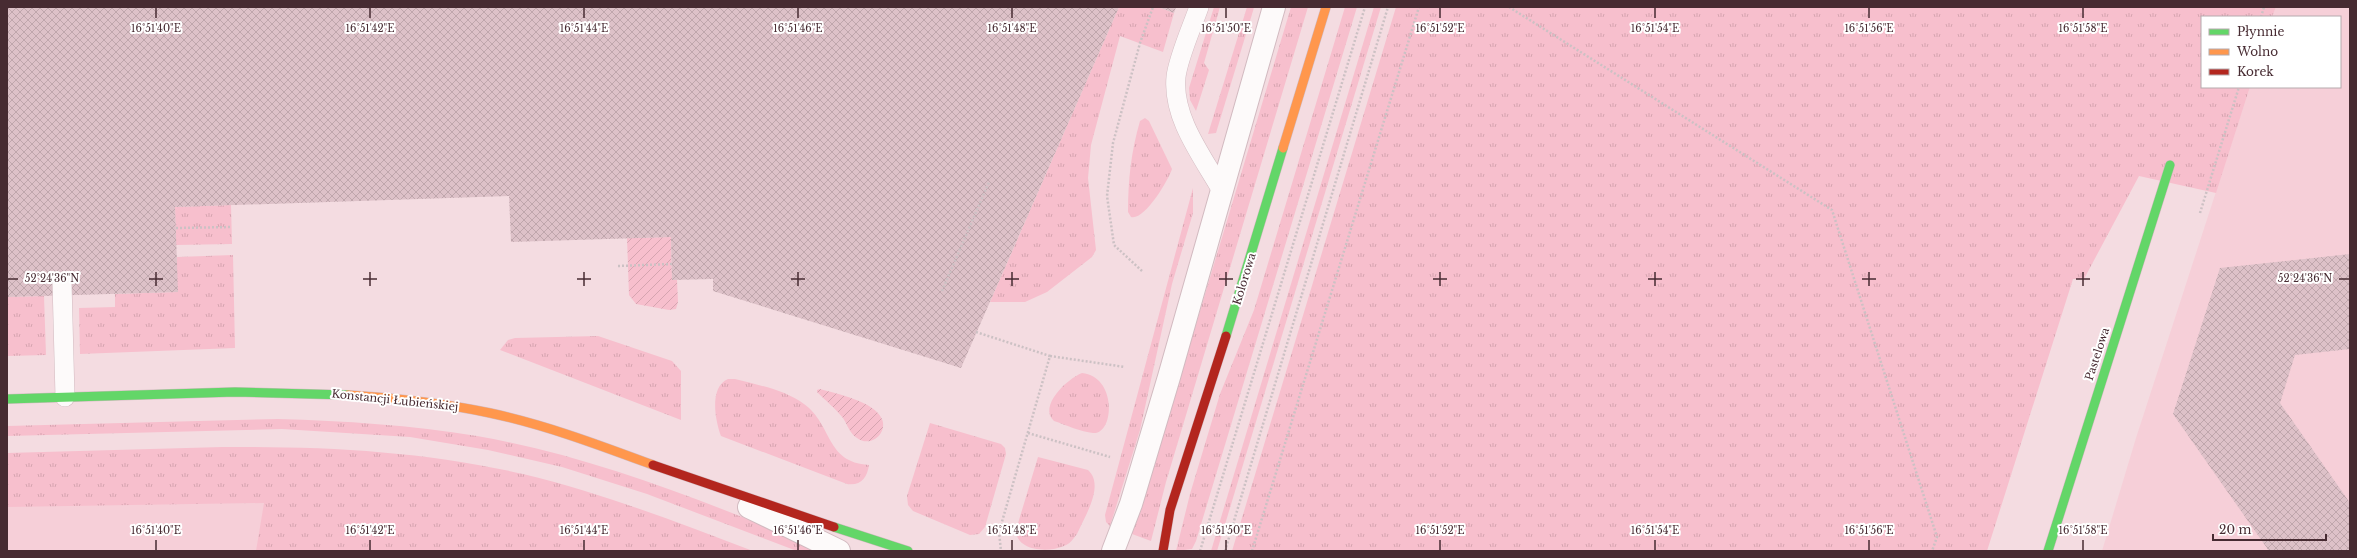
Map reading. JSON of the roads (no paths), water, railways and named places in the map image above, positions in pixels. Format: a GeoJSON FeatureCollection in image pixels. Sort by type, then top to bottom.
{"type":"FeatureCollection","features":[{"type":"Feature","properties":{"kind":"street","name":"Kolorowa"},"geometry":{"type":"LineString","coordinates":[[1163,551],[1170,510],[1239,296],[1326,7]]}},
{"type":"Feature","properties":{"kind":"street"},"geometry":{"type":"LineString","coordinates":[[1112,551],[1131,504],[1169,377],[1271,12]]}},
{"type":"Feature","properties":{"kind":"street","name":"Pastelowa"},"geometry":{"type":"LineString","coordinates":[[2048,551],[2170,165]]}},
{"type":"Feature","properties":{"kind":"street","name":"Konstancji Łubieńskiej"},"geometry":{"type":"LineString","coordinates":[[7,399],[265,392],[351,394],[462,408],[543,426],[700,482],[908,551]]}},
{"type":"Feature","properties":{"kind":"street","name":"Konstancji Łubieńskiej"},"geometry":{"type":"LineString","coordinates":[[700,482],[839,551]]}},
{"type":"Feature","properties":{"kind":"lane"},"geometry":{"type":"LineString","coordinates":[[1199,7],[1176,76],[1176,98],[1187,129],[1221,189]]}},
{"type":"Feature","properties":{"kind":"lane"},"geometry":{"type":"LineString","coordinates":[[62,282],[65,397]]}}]}
